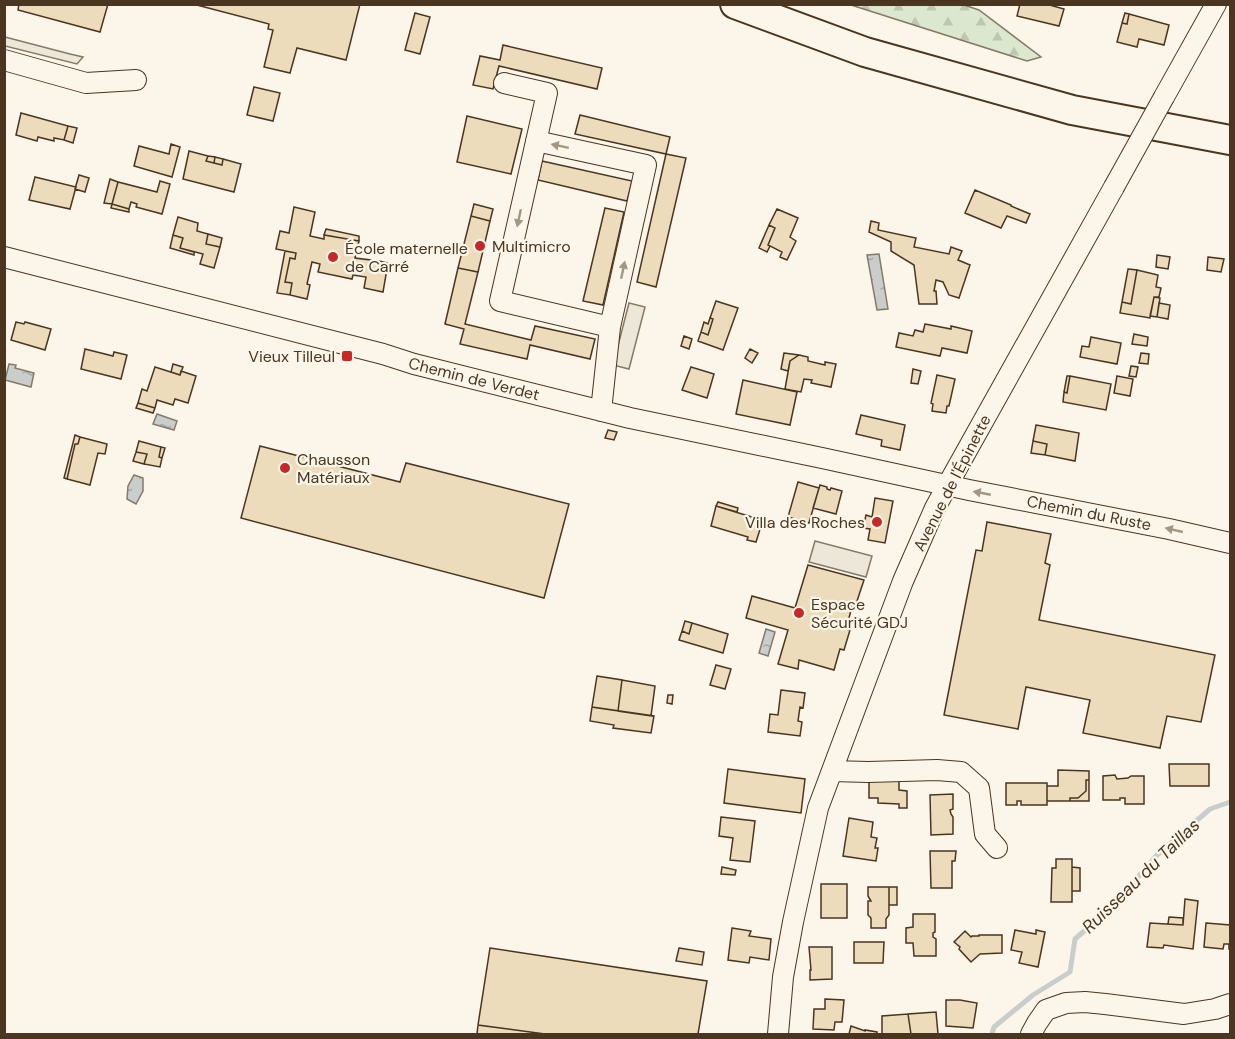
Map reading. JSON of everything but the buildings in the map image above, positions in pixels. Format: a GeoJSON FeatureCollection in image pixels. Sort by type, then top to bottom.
{"type":"FeatureCollection","features":[{"type":"Feature","properties":{"kind":"highway"},"geometry":{"type":"LineString","coordinates":[[735,4],[866,52],[1072,110],[1230,140]]}},
{"type":"Feature","properties":{"kind":"street","name":"Avenue de l'Épinette"},"geometry":{"type":"LineString","coordinates":[[778,1035],[783,977],[818,808],[903,581],[935,508],[1216,4]]}},
{"type":"Feature","properties":{"kind":"street"},"geometry":{"type":"LineString","coordinates":[[4,60],[86,83],[136,80]]}},
{"type":"Feature","properties":{"kind":"street"},"geometry":{"type":"LineString","coordinates":[[504,83],[546,93],[500,301],[610,327]]}},
{"type":"Feature","properties":{"kind":"street"},"geometry":{"type":"LineString","coordinates":[[536,141],[646,165],[610,327],[601,411]]}},
{"type":"Feature","properties":{"kind":"street","name":"Chemin de Verdet"},"geometry":{"type":"LineString","coordinates":[[4,257],[601,411],[947,486]]}},
{"type":"Feature","properties":{"kind":"street","name":"Chemin du Ruste"},"geometry":{"type":"LineString","coordinates":[[947,486],[1230,543]]}},
{"type":"Feature","properties":{"kind":"street"},"geometry":{"type":"LineString","coordinates":[[832,771],[937,770],[961,772],[979,788],[985,834],[997,848]]}},
{"type":"Feature","properties":{"kind":"street"},"geometry":{"type":"LineString","coordinates":[[1031,1035],[1036,1023],[1046,1010],[1066,1004],[1095,1003],[1184,1014],[1230,1004]]}},
{"type":"Feature","properties":{"kind":"green space"},"geometry":{"type":"Polygon","coordinates":[[[851,5],[964,5],[979,10],[1041,57],[1027,61],[851,5]]]}},
{"type":"Feature","properties":{"kind":"shaded area"},"geometry":{"type":"Polygon","coordinates":[[[5,37],[83,57],[77,64],[5,46],[5,37]]]}},
{"type":"Feature","properties":{"kind":"shaded area"},"geometry":{"type":"Polygon","coordinates":[[[629,303],[645,307],[629,369],[613,365],[629,303]]]}},
{"type":"Feature","properties":{"kind":"shaded area","name":"Espace Sécurité GDJ"},"geometry":{"type":"Polygon","coordinates":[[[815,541],[872,556],[866,577],[809,562],[815,541]]]}},
{"type":"Feature","properties":{"kind":"water"},"geometry":{"type":"Polygon","coordinates":[[[879,254],[888,309],[877,310],[867,255],[879,254]]]}},
{"type":"Feature","properties":{"kind":"water"},"geometry":{"type":"Polygon","coordinates":[[[9,364],[34,373],[31,387],[5,380],[9,364]]]}},
{"type":"Feature","properties":{"kind":"water"},"geometry":{"type":"Polygon","coordinates":[[[157,414],[177,421],[174,430],[153,424],[157,414]]]}},
{"type":"Feature","properties":{"kind":"water"},"geometry":{"type":"Polygon","coordinates":[[[134,475],[143,478],[143,491],[136,504],[127,499],[128,486],[134,475]]]}},
{"type":"Feature","properties":{"kind":"water"},"geometry":{"type":"Polygon","coordinates":[[[766,629],[775,632],[768,656],[759,653],[766,629]]]}},
{"type":"Feature","properties":{"kind":"waterway","name":"Ruisseau du Taillas"},"geometry":{"type":"LineString","coordinates":[[992,1034],[994,1027],[1033,995],[1070,972],[1075,939],[1115,904],[1157,855],[1210,809],[1230,802]]}},
{"type":"Feature","properties":{"kind":"place","name":"Multimicro"},"geometry":{"type":"Point","coordinates":[480,246]}},
{"type":"Feature","properties":{"kind":"place","name":"École maternelle de Carré"},"geometry":{"type":"Point","coordinates":[333,257]}},
{"type":"Feature","properties":{"kind":"place","name":"Vieux Tilleul"},"geometry":{"type":"Point","coordinates":[347,356]}},
{"type":"Feature","properties":{"kind":"place","name":"Chausson Matériaux"},"geometry":{"type":"Point","coordinates":[285,468]}},
{"type":"Feature","properties":{"kind":"place","name":"Villa des Roches"},"geometry":{"type":"Point","coordinates":[877,522]}},
{"type":"Feature","properties":{"kind":"place","name":"Espace Sécurité GDJ"},"geometry":{"type":"Point","coordinates":[799,613]}}]}
